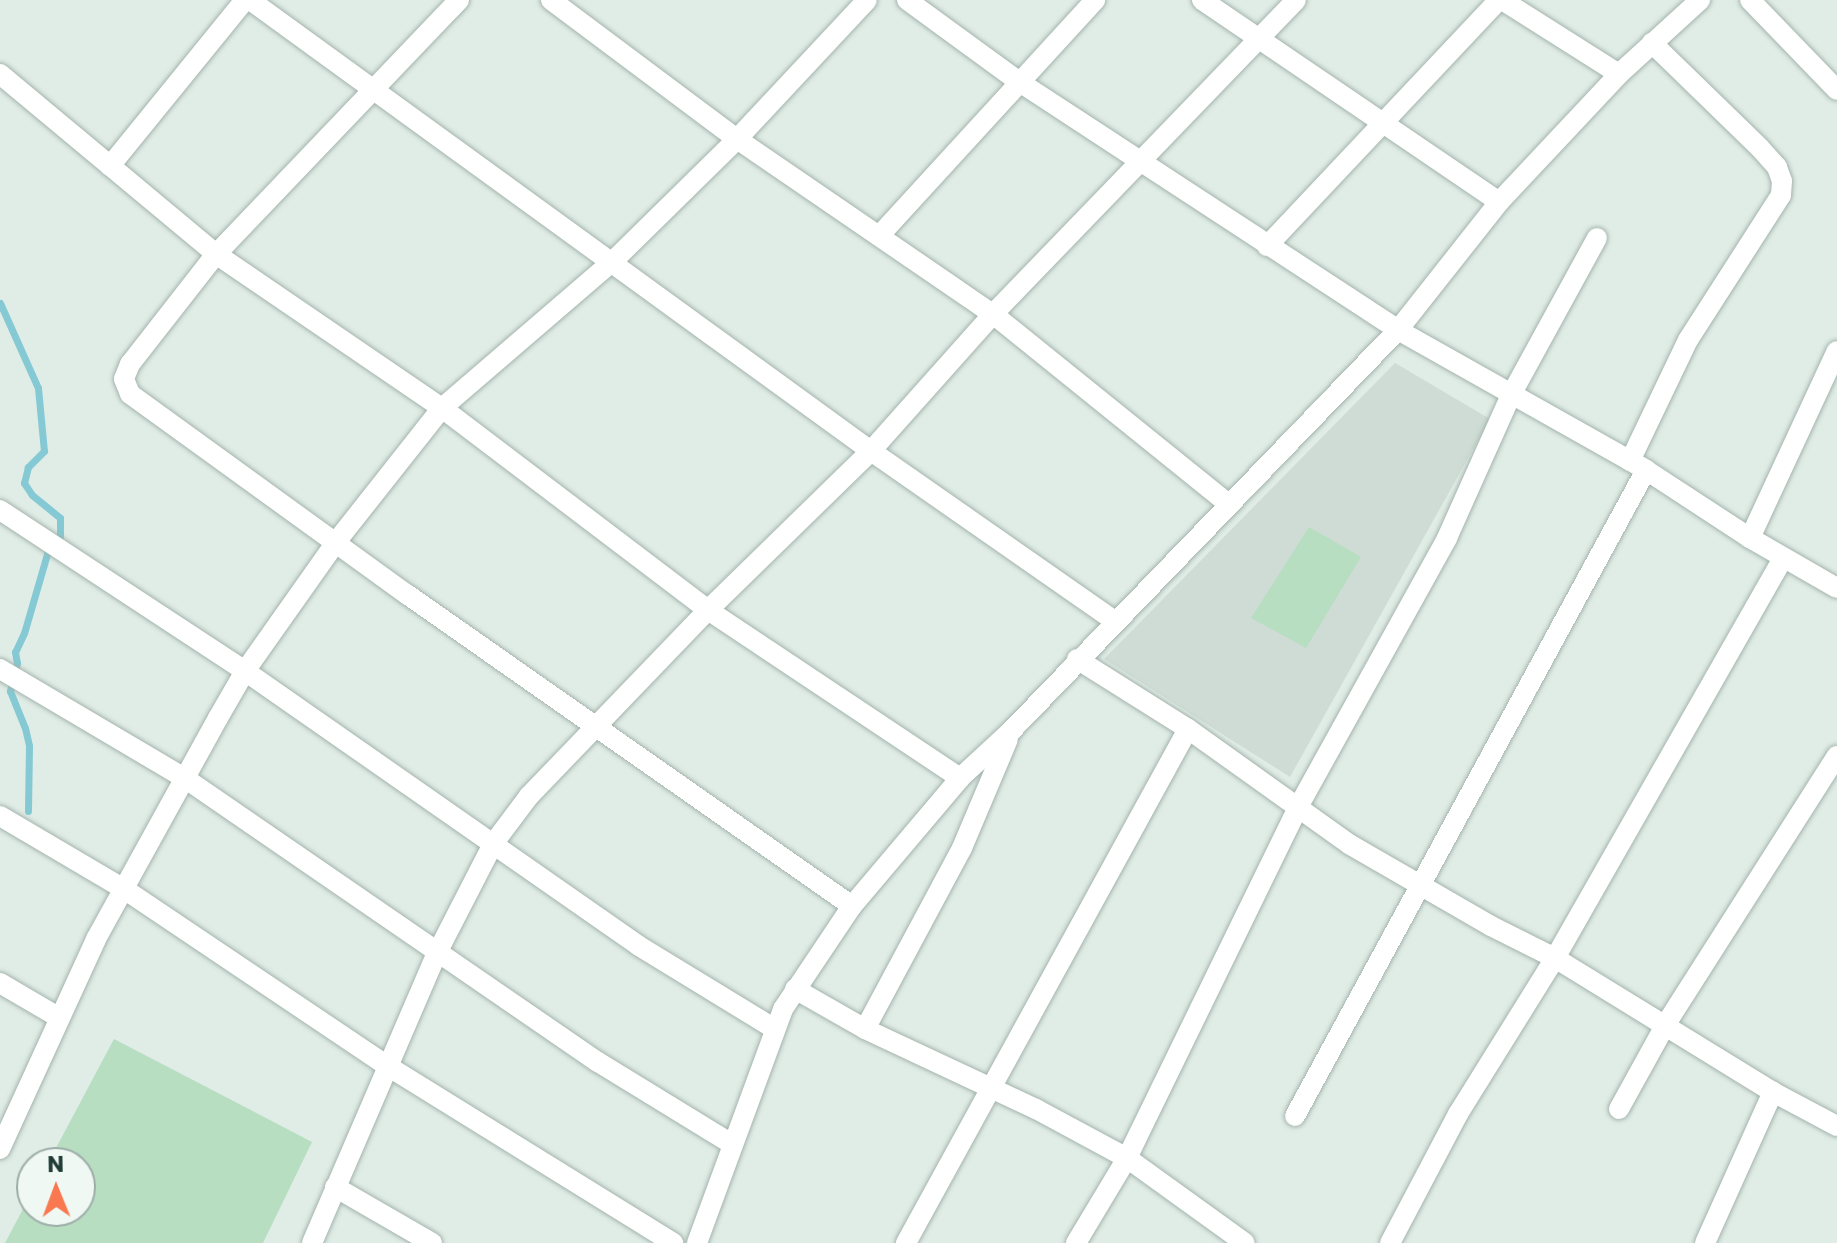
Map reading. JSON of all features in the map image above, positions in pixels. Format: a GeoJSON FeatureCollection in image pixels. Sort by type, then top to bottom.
{"type":"FeatureCollection","features":[{"type":"Feature","properties":{"kind":"street"},"geometry":{"type":"LineString","coordinates":[[110,166],[248,0],[376,88],[871,451],[1115,621]]}},
{"type":"Feature","properties":{"kind":"street"},"geometry":{"type":"LineString","coordinates":[[459,0],[216,254],[139,352],[124,379],[130,394],[595,727],[852,906]]}},
{"type":"Feature","properties":{"kind":"street"},"geometry":{"type":"LineString","coordinates":[[551,0],[737,139],[993,314],[1227,503]]}},
{"type":"Feature","properties":{"kind":"street"},"geometry":{"type":"LineString","coordinates":[[0,1149],[58,1017],[124,889],[245,671],[336,542],[442,408],[613,261],[737,139],[867,0]]}},
{"type":"Feature","properties":{"kind":"street"},"geometry":{"type":"LineString","coordinates":[[907,0],[1021,83],[1143,160],[1267,246],[1398,330],[1638,465],[1750,538],[1837,588]]}},
{"type":"Feature","properties":{"kind":"street"},"geometry":{"type":"LineString","coordinates":[[879,236],[1095,0]]}},
{"type":"Feature","properties":{"kind":"street"},"geometry":{"type":"LineString","coordinates":[[1202,0],[1385,121],[1499,202]]}},
{"type":"Feature","properties":{"kind":"street"},"geometry":{"type":"LineString","coordinates":[[312,1243],[386,1065],[437,953],[493,844],[529,796],[708,610],[871,451],[993,314],[1296,0]]}},
{"type":"Feature","properties":{"kind":"street"},"geometry":{"type":"LineString","coordinates":[[1267,246],[1500,0],[1619,74]]}},
{"type":"Feature","properties":{"kind":"street"},"geometry":{"type":"LineString","coordinates":[[697,1243],[775,1029],[795,989],[852,906],[960,778],[1012,730],[1227,503],[1398,330],[1499,202],[1619,74],[1700,0]]}},
{"type":"Feature","properties":{"kind":"street"},"geometry":{"type":"LineString","coordinates":[[1750,0],[1837,90]]}},
{"type":"Feature","properties":{"kind":"street"},"geometry":{"type":"LineString","coordinates":[[1295,1116],[1420,885],[1638,465],[1688,340],[1781,195],[1782,181],[1777,167],[1652,43]]}},
{"type":"Feature","properties":{"kind":"street"},"geometry":{"type":"LineString","coordinates":[[0,74],[216,254],[442,408],[708,610],[960,778]]}},
{"type":"Feature","properties":{"kind":"street"},"geometry":{"type":"LineString","coordinates":[[1076,1243],[1127,1158],[1297,809],[1447,538],[1511,395],[1597,238]]}},
{"type":"Feature","properties":{"kind":"street"},"geometry":{"type":"LineString","coordinates":[[1750,538],[1837,351]]}},
{"type":"Feature","properties":{"kind":"street"},"geometry":{"type":"LineString","coordinates":[[0,510],[245,671],[639,946],[775,1029]]}},
{"type":"Feature","properties":{"kind":"street"},"geometry":{"type":"LineString","coordinates":[[1390,1243],[1458,1114],[1555,958],[1783,558]]}},
{"type":"Feature","properties":{"kind":"street"},"geometry":{"type":"LineString","coordinates":[[1077,659],[1188,729],[1297,809],[1420,885],[1555,958],[1773,1092],[1837,1126]]}},
{"type":"Feature","properties":{"kind":"street"},"geometry":{"type":"LineString","coordinates":[[0,669],[186,779],[598,1062],[732,1144]]}},
{"type":"Feature","properties":{"kind":"street"},"geometry":{"type":"LineString","coordinates":[[906,1243],[1188,729]]}},
{"type":"Feature","properties":{"kind":"street"},"geometry":{"type":"LineString","coordinates":[[865,1029],[962,848],[1012,730]]}},
{"type":"Feature","properties":{"kind":"street"},"geometry":{"type":"LineString","coordinates":[[1619,1109],[1666,1024],[1837,756]]}},
{"type":"Feature","properties":{"kind":"street"},"geometry":{"type":"LineString","coordinates":[[0,816],[124,889],[386,1065],[673,1243]]}},
{"type":"Feature","properties":{"kind":"street"},"geometry":{"type":"LineString","coordinates":[[0,983],[58,1017]]}},
{"type":"Feature","properties":{"kind":"street"},"geometry":{"type":"LineString","coordinates":[[795,989],[865,1029],[991,1088],[1127,1158],[1240,1242]]}},
{"type":"Feature","properties":{"kind":"street"},"geometry":{"type":"LineString","coordinates":[[1705,1243],[1773,1092]]}},
{"type":"Feature","properties":{"kind":"street"},"geometry":{"type":"LineString","coordinates":[[335,1187],[432,1243]]}},
{"type":"Feature","properties":{"kind":"shaded area"},"geometry":{"type":"Polygon","coordinates":[[[1395,363],[1490,419],[1290,777],[1104,659],[1395,363]]]}},
{"type":"Feature","properties":{"kind":"green space"},"geometry":{"type":"Polygon","coordinates":[[[1309,527],[1361,557],[1306,648],[1251,618],[1309,527]]]}},
{"type":"Feature","properties":{"kind":"green space"},"geometry":{"type":"Polygon","coordinates":[[[114,1039],[312,1142],[263,1243],[5,1243],[16,1222],[16,1227],[96,1227],[96,1147],[57,1147],[114,1039]]]}},
{"type":"Feature","properties":{"kind":"waterway"},"geometry":{"type":"LineString","coordinates":[[0,303],[38,388],[44,451],[28,467],[24,483],[32,495],[60,518],[60,536],[47,554],[24,633],[15,652],[17,663],[10,691],[29,746],[28,811]]}}]}
